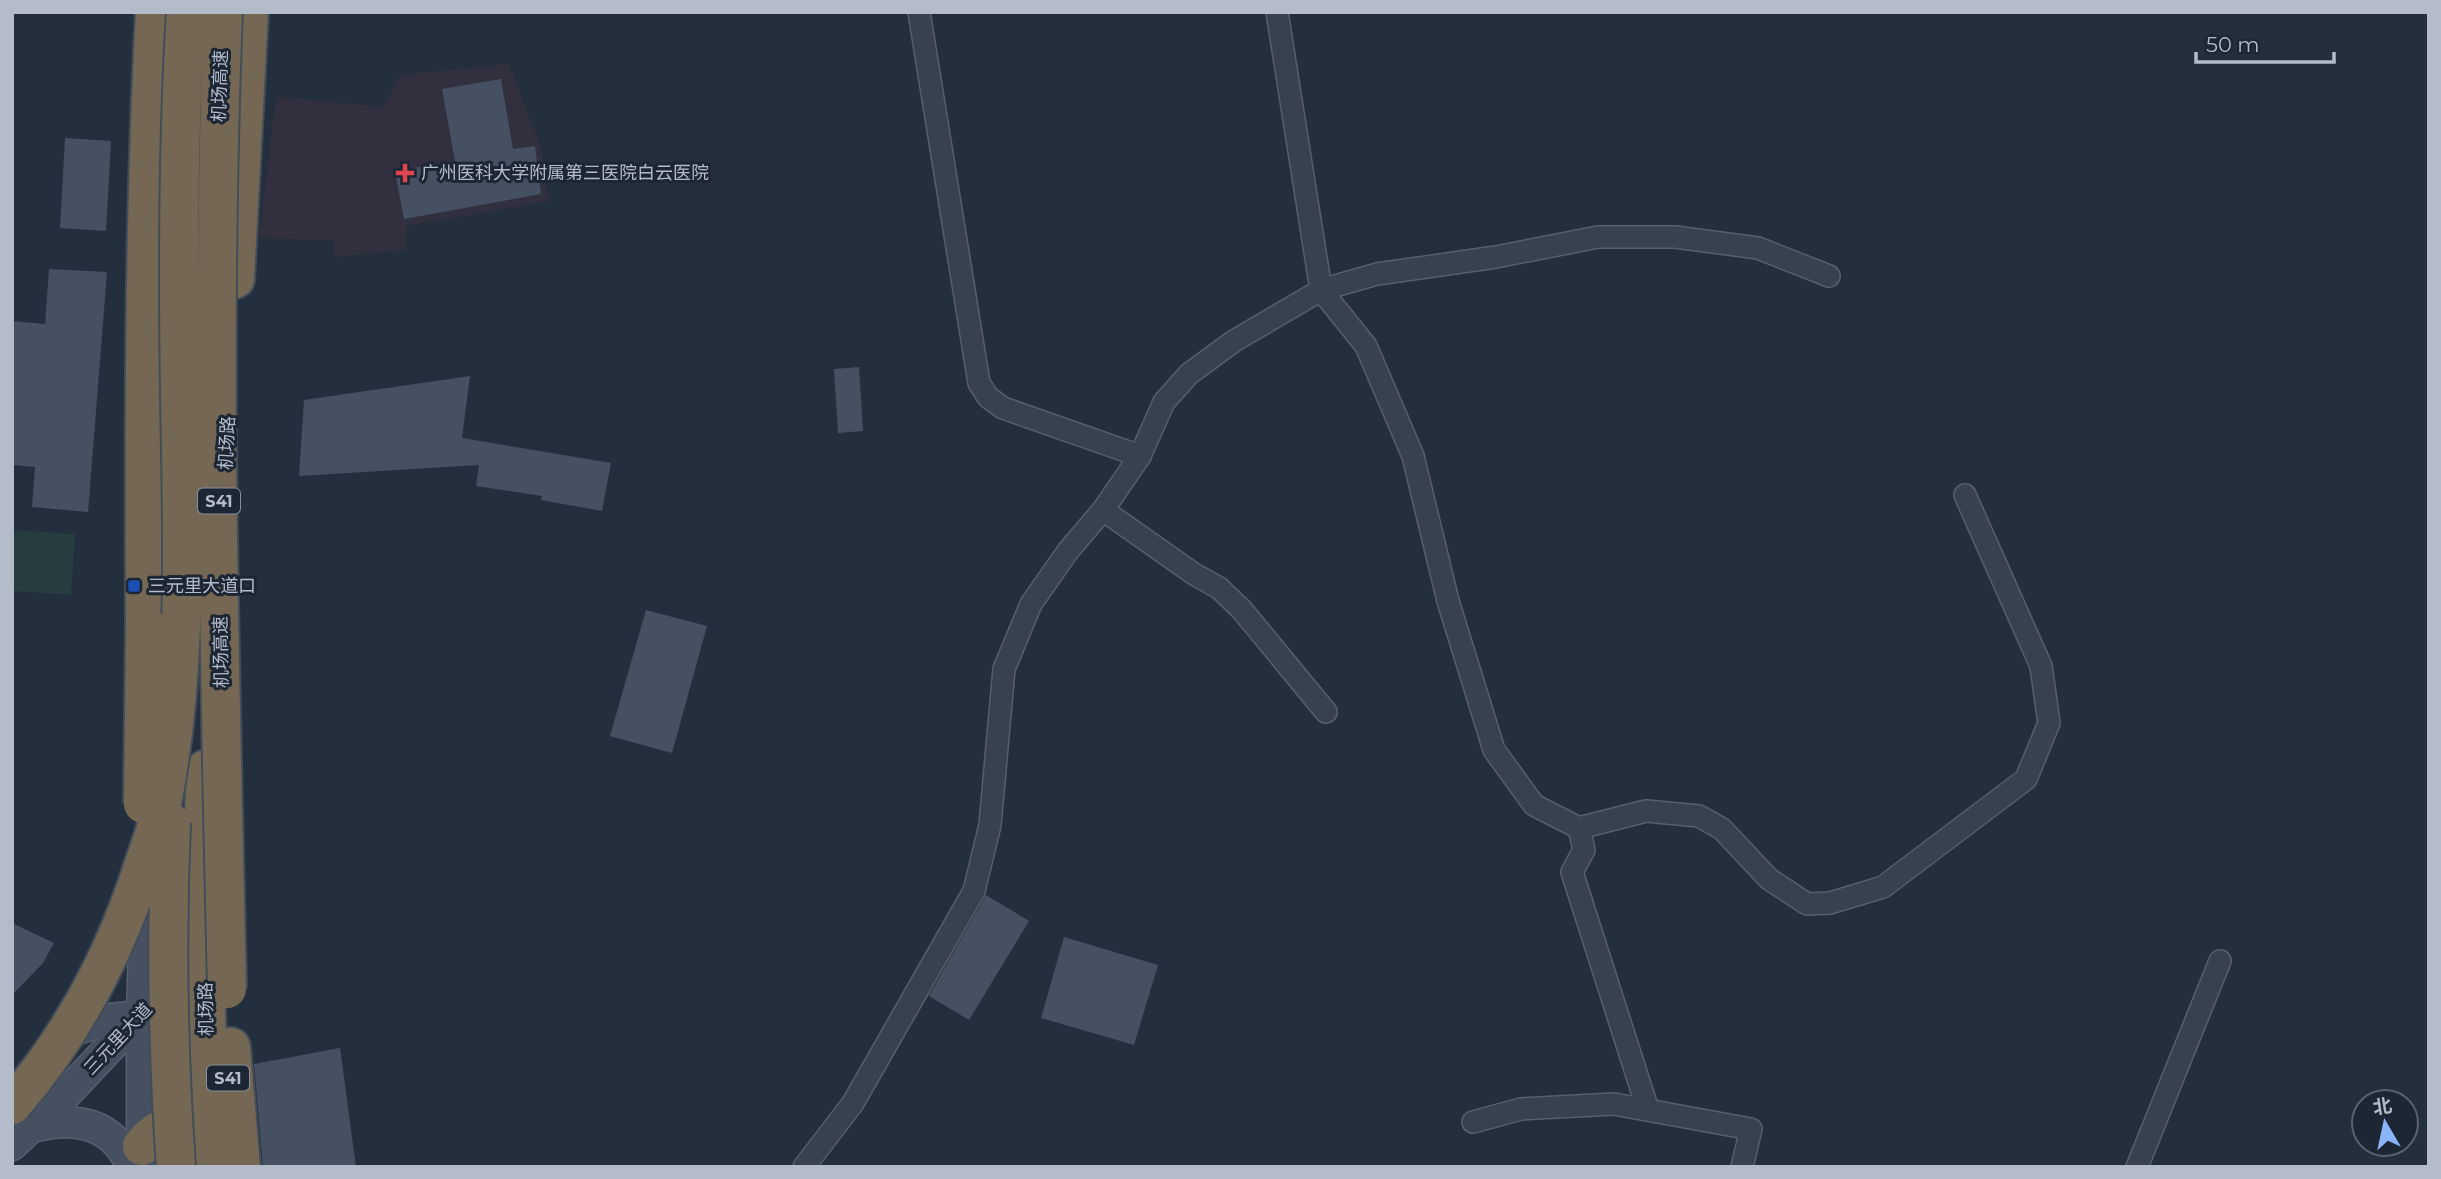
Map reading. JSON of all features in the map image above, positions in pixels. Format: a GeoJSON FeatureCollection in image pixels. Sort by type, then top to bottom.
{"type":"FeatureCollection","features":[{"type":"Feature","properties":{"kind":"highway"},"geometry":{"type":"LineString","coordinates":[[142,1162],[144,428],[146,253],[155,12]]}},
{"type":"Feature","properties":{"kind":"highway","name":"S41"},"geometry":{"type":"LineString","coordinates":[[19,1126],[53,1052],[86,1000],[111,952],[132,902],[159,816],[169,760],[179,672],[183,541],[179,268],[186,12]]}},
{"type":"Feature","properties":{"kind":"highway"},"geometry":{"type":"LineString","coordinates":[[176,1167],[169,1013],[169,872],[187,534],[198,251],[201,132],[193,12]]}},
{"type":"Feature","properties":{"kind":"highway","name":"机场高速"},"geometry":{"type":"LineString","coordinates":[[223,12],[216,284],[227,989],[223,1162]]}},
{"type":"Feature","properties":{"kind":"highway","name":"机场路"},"geometry":{"type":"LineString","coordinates":[[223,1162],[207,1075],[203,845],[226,471],[249,12]]}},
{"type":"Feature","properties":{"kind":"highway"},"geometry":{"type":"LineString","coordinates":[[147,841],[157,873],[162,881],[172,885],[184,884],[192,879],[198,868],[203,845]]}},
{"type":"Feature","properties":{"kind":"highway"},"geometry":{"type":"LineString","coordinates":[[142,1162],[156,1130],[175,1125],[187,1126],[198,1133],[223,1162]]}},
{"type":"Feature","properties":{"kind":"main road"},"geometry":{"type":"LineString","coordinates":[[19,1126],[76,1122],[97,1128],[115,1140],[127,1155],[142,1162],[142,1015],[162,201],[167,105],[178,12]]}},
{"type":"Feature","properties":{"kind":"main road"},"geometry":{"type":"LineString","coordinates":[[12,1082],[91,1000],[129,920],[147,841]]}},
{"type":"Feature","properties":{"kind":"main road","name":"三元里大道"},"geometry":{"type":"LineString","coordinates":[[19,1126],[142,1015],[186,955],[204,916]]}},
{"type":"Feature","properties":{"kind":"main road"},"geometry":{"type":"LineString","coordinates":[[60,1034],[111,1019],[142,1015],[164,1016],[192,1036],[199,1048],[207,1075]]}},
{"type":"Feature","properties":{"kind":"street"},"geometry":{"type":"LineString","coordinates":[[919,12],[979,383],[988,397],[1003,408],[1140,456]]}},
{"type":"Feature","properties":{"kind":"street"},"geometry":{"type":"LineString","coordinates":[[1277,12],[1321,290],[1366,346],[1413,456],[1448,601],[1493,750],[1534,805],[1579,828],[1646,811],[1699,816],[1722,829],[1769,879],[1807,904],[1830,903],[1883,887],[2026,779],[2049,723],[2041,666],[1965,495]]}},
{"type":"Feature","properties":{"kind":"street"},"geometry":{"type":"LineString","coordinates":[[804,1167],[853,1103],[974,891],[990,825],[1004,669],[1031,604],[1068,551],[1103,510],[1140,456],[1164,402],[1189,374],[1234,341],[1321,290],[1377,274],[1496,257],[1598,237],[1675,237],[1758,248],[1829,276]]}},
{"type":"Feature","properties":{"kind":"street"},"geometry":{"type":"LineString","coordinates":[[1103,510],[1194,574],[1219,588],[1242,610],[1326,712]]}},
{"type":"Feature","properties":{"kind":"street"},"geometry":{"type":"LineString","coordinates":[[1579,828],[1584,850],[1572,872],[1648,1110]]}},
{"type":"Feature","properties":{"kind":"street"},"geometry":{"type":"LineString","coordinates":[[2137,1167],[2220,961]]}},
{"type":"Feature","properties":{"kind":"street"},"geometry":{"type":"LineString","coordinates":[[1473,1122],[1521,1110],[1614,1104],[1751,1129],[1742,1167]]}},
{"type":"Feature","properties":{"kind":"shaded area","name":"广州医科大学附属第三医院白云医院"},"geometry":{"type":"Polygon","coordinates":[[[509,64],[540,145],[549,201],[406,226],[406,250],[334,257],[335,240],[259,238],[276,97],[384,107],[400,75],[509,64]]]}},
{"type":"Feature","properties":{"kind":"green space"},"geometry":{"type":"Polygon","coordinates":[[[12,530],[75,534],[71,595],[12,591],[12,530]]]}},
{"type":"Feature","properties":{"kind":"building"},"geometry":{"type":"Polygon","coordinates":[[[501,79],[513,149],[535,146],[541,194],[404,219],[395,171],[455,161],[442,89],[501,79]]]}},
{"type":"Feature","properties":{"kind":"building"},"geometry":{"type":"Polygon","coordinates":[[[65,138],[111,141],[106,231],[60,228],[65,138]]]}},
{"type":"Feature","properties":{"kind":"building"},"geometry":{"type":"Polygon","coordinates":[[[49,269],[107,272],[88,512],[32,507],[35,467],[12,465],[12,321],[45,324],[49,269]]]}},
{"type":"Feature","properties":{"kind":"building"},"geometry":{"type":"Polygon","coordinates":[[[859,367],[863,431],[838,433],[834,369],[859,367]]]}},
{"type":"Feature","properties":{"kind":"building"},"geometry":{"type":"Polygon","coordinates":[[[470,376],[462,438],[611,463],[602,511],[541,500],[542,496],[476,486],[479,465],[299,476],[304,400],[470,376]]]}},
{"type":"Feature","properties":{"kind":"building"},"geometry":{"type":"Polygon","coordinates":[[[646,610],[707,626],[672,753],[610,736],[646,610]]]}},
{"type":"Feature","properties":{"kind":"building"},"geometry":{"type":"Polygon","coordinates":[[[986,895],[1029,921],[969,1020],[929,996],[986,895]]]}},
{"type":"Feature","properties":{"kind":"building"},"geometry":{"type":"Polygon","coordinates":[[[12,923],[54,943],[43,963],[12,995],[12,923]]]}},
{"type":"Feature","properties":{"kind":"building"},"geometry":{"type":"Polygon","coordinates":[[[1064,937],[1158,965],[1134,1045],[1041,1018],[1064,937]]]}},
{"type":"Feature","properties":{"kind":"building"},"geometry":{"type":"Polygon","coordinates":[[[340,1048],[356,1167],[263,1167],[254,1064],[340,1048]]]}},
{"type":"Feature","properties":{"kind":"place","name":"广州医科大学附属第三医院白云医院"},"geometry":{"type":"Point","coordinates":[405,173]}},
{"type":"Feature","properties":{"kind":"place","name":"三元里大道口"},"geometry":{"type":"Point","coordinates":[134,586]}}]}
